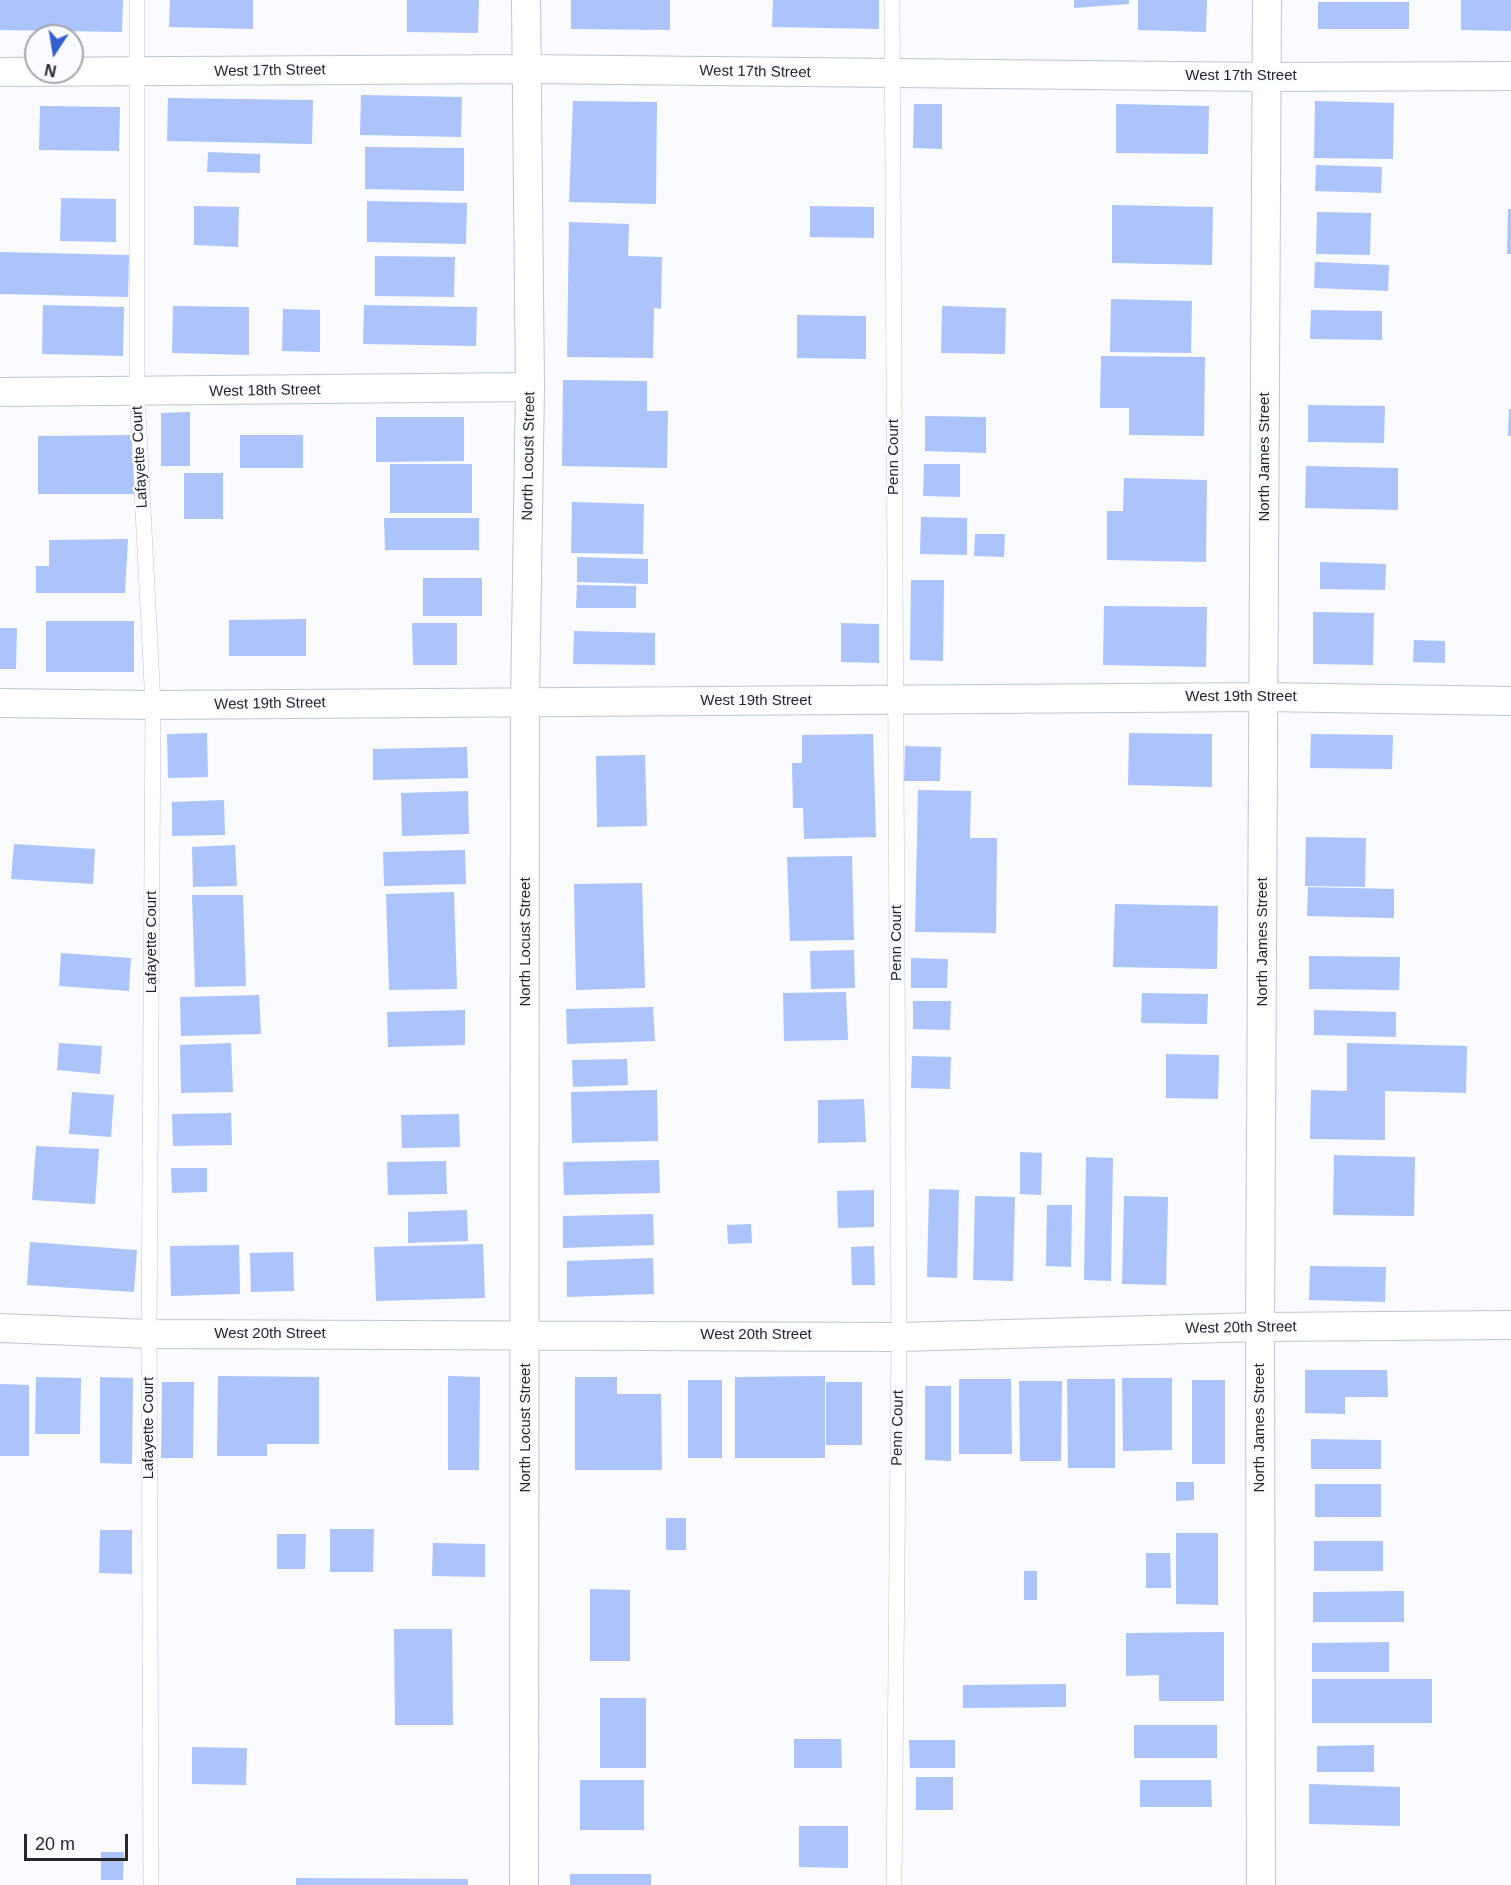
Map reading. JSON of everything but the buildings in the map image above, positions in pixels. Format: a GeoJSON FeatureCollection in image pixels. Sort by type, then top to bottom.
{"type":"FeatureCollection","features":[{"type":"Feature","properties":{"kind":"street","name":"North Locust Street"},"geometry":{"type":"LineString","coordinates":[[524,1885],[525,702],[530,387],[526,0]]}},
{"type":"Feature","properties":{"kind":"street","name":"North James Street"},"geometry":{"type":"LineString","coordinates":[[1261,1885],[1260,1327],[1267,0]]}},
{"type":"Feature","properties":{"kind":"street","name":"West 17th Street"},"geometry":{"type":"LineString","coordinates":[[0,72],[525,69],[1267,77],[1511,76]]}},
{"type":"Feature","properties":{"kind":"street","name":"West 18th Street"},"geometry":{"type":"LineString","coordinates":[[0,392],[530,387]]}},
{"type":"Feature","properties":{"kind":"street","name":"West 19th Street"},"geometry":{"type":"LineString","coordinates":[[0,703],[153,705],[1264,697],[1511,701]]}},
{"type":"Feature","properties":{"kind":"street","name":"West 20th Street"},"geometry":{"type":"LineString","coordinates":[[0,1328],[149,1334],[899,1336],[1260,1327],[1511,1325]]}},
{"type":"Feature","properties":{"kind":"lane","name":"Lafayette Court"},"geometry":{"type":"LineString","coordinates":[[137,0],[137,392],[153,705],[149,1334],[151,1885]]}},
{"type":"Feature","properties":{"kind":"lane","name":"Penn Court"},"geometry":{"type":"LineString","coordinates":[[892,0],[899,1336],[894,1885]]}}]}
